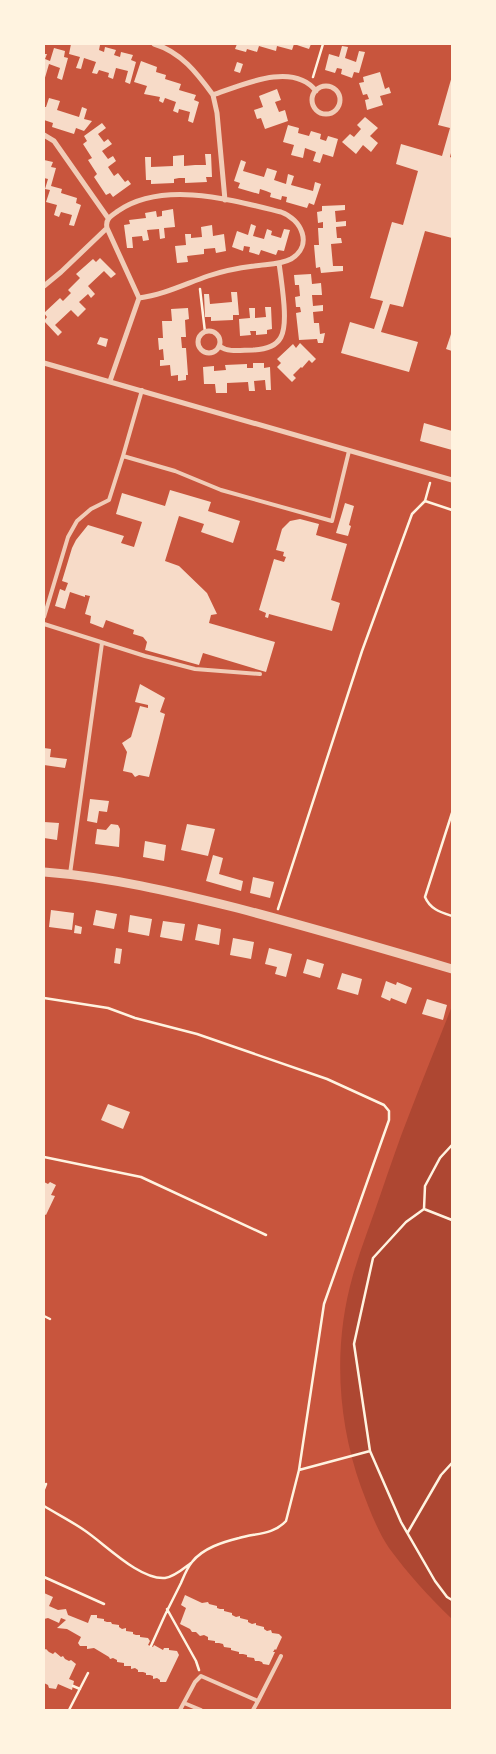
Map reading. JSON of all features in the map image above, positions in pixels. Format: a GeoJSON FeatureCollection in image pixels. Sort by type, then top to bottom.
{"type":"FeatureCollection","features":[{"type":"Feature","properties":{"kind":"street"},"geometry":{"type":"LineString","coordinates":[[154,44],[174,52],[183,59],[213,95],[217,113],[225,200]]}},
{"type":"Feature","properties":{"kind":"street"},"geometry":{"type":"LineString","coordinates":[[213,95],[265,77],[281,76],[311,84],[316,91]]}},
{"type":"Feature","properties":{"kind":"street"},"geometry":{"type":"LineString","coordinates":[[324,87],[333,88],[339,95],[338,108],[334,112],[326,114],[318,111],[313,103],[316,91],[324,87]]}},
{"type":"Feature","properties":{"kind":"street"},"geometry":{"type":"LineString","coordinates":[[44,135],[54,141],[108,218]]}},
{"type":"Feature","properties":{"kind":"street"},"geometry":{"type":"LineString","coordinates":[[110,381],[139,298],[106,228],[108,218],[137,201],[168,195],[191,195],[281,212],[295,219],[302,232],[302,244],[295,256],[279,263],[232,270],[163,293],[139,298]]}},
{"type":"Feature","properties":{"kind":"street"},"geometry":{"type":"LineString","coordinates":[[44,286],[62,272],[106,228]]}},
{"type":"Feature","properties":{"kind":"street"},"geometry":{"type":"LineString","coordinates":[[219,346],[229,351],[265,349],[282,338],[285,326],[283,287],[279,263]]}},
{"type":"Feature","properties":{"kind":"street"},"geometry":{"type":"LineString","coordinates":[[209,331],[219,339],[219,346],[211,352],[201,349],[199,339],[205,332],[209,331]]}},
{"type":"Feature","properties":{"kind":"street"},"geometry":{"type":"LineString","coordinates":[[44,363],[452,480]]}},
{"type":"Feature","properties":{"kind":"street"},"geometry":{"type":"LineString","coordinates":[[44,872],[125,882],[275,918],[452,969]]}},
{"type":"Feature","properties":{"kind":"lane"},"geometry":{"type":"LineString","coordinates":[[44,617],[68,538],[77,520],[91,509],[109,500],[142,390]]}},
{"type":"Feature","properties":{"kind":"lane"},"geometry":{"type":"LineString","coordinates":[[123,456],[175,471],[221,490],[332,521],[349,451]]}},
{"type":"Feature","properties":{"kind":"lane"},"geometry":{"type":"LineString","coordinates":[[44,624],[102,643],[196,669],[260,674]]}},
{"type":"Feature","properties":{"kind":"lane"},"geometry":{"type":"LineString","coordinates":[[70,874],[102,643]]}},
{"type":"Feature","properties":{"kind":"lane"},"geometry":{"type":"LineString","coordinates":[[253,1710],[282,1656]]}},
{"type":"Feature","properties":{"kind":"lane"},"geometry":{"type":"LineString","coordinates":[[180,1710],[195,1682],[201,1676],[258,1701]]}},
{"type":"Feature","properties":{"kind":"lane"},"geometry":{"type":"LineString","coordinates":[[184,1703],[201,1710]]}},
{"type":"Feature","properties":{"kind":"path"},"geometry":{"type":"LineString","coordinates":[[311,84],[323,44]]}},
{"type":"Feature","properties":{"kind":"path"},"geometry":{"type":"LineString","coordinates":[[199,280],[205,332]]}},
{"type":"Feature","properties":{"kind":"path"},"geometry":{"type":"LineString","coordinates":[[275,918],[362,651],[412,514],[425,501],[432,474]]}},
{"type":"Feature","properties":{"kind":"path"},"geometry":{"type":"LineString","coordinates":[[425,501],[452,510]]}},
{"type":"Feature","properties":{"kind":"path"},"geometry":{"type":"LineString","coordinates":[[452,813],[425,896],[430,906],[452,916]]}},
{"type":"Feature","properties":{"kind":"path"},"geometry":{"type":"LineString","coordinates":[[44,998],[108,1008],[135,1018],[198,1034],[327,1079],[384,1105],[389,1111],[388,1120],[324,1304],[299,1470],[286,1521],[273,1531],[217,1545],[202,1554],[179,1573],[166,1578],[156,1577],[135,1568],[85,1531],[44,1506]]}},
{"type":"Feature","properties":{"kind":"path"},"geometry":{"type":"LineString","coordinates":[[424,1209],[425,1186],[440,1158],[452,1145]]}},
{"type":"Feature","properties":{"kind":"path"},"geometry":{"type":"LineString","coordinates":[[44,1157],[141,1177],[266,1235]]}},
{"type":"Feature","properties":{"kind":"path"},"geometry":{"type":"LineString","coordinates":[[424,1209],[452,1220]]}},
{"type":"Feature","properties":{"kind":"path"},"geometry":{"type":"LineString","coordinates":[[424,1209],[406,1222],[373,1258],[354,1344],[370,1451],[401,1522],[435,1581],[447,1597],[452,1600]]}},
{"type":"Feature","properties":{"kind":"path"},"geometry":{"type":"LineString","coordinates":[[44,1316],[50,1319]]}},
{"type":"Feature","properties":{"kind":"path"},"geometry":{"type":"LineString","coordinates":[[299,1470],[370,1451]]}},
{"type":"Feature","properties":{"kind":"path"},"geometry":{"type":"LineString","coordinates":[[408,1532],[440,1475],[452,1463]]}},
{"type":"Feature","properties":{"kind":"path"},"geometry":{"type":"LineString","coordinates":[[44,1489],[46,1484]]}},
{"type":"Feature","properties":{"kind":"path"},"geometry":{"type":"LineString","coordinates":[[151,1646],[167,1609],[192,1562]]}},
{"type":"Feature","properties":{"kind":"path"},"geometry":{"type":"LineString","coordinates":[[44,1577],[104,1604]]}},
{"type":"Feature","properties":{"kind":"path"},"geometry":{"type":"LineString","coordinates":[[167,1609],[196,1661],[201,1676]]}},
{"type":"Feature","properties":{"kind":"path"},"geometry":{"type":"LineString","coordinates":[[69,1710],[88,1673]]}},
{"type":"Feature","properties":{"kind":"path"},"geometry":{"type":"LineString","coordinates":[[73,1686],[80,1689]]}},
{"type":"Feature","properties":{"kind":"shaded area"},"geometry":{"type":"Polygon","coordinates":[[[452,1006],[452,1619],[396,1558],[374,1519],[361,1487],[347,1435],[343,1408],[340,1355],[342,1328],[356,1265],[402,1134],[452,1006]]]}},
{"type":"Feature","properties":{"kind":"building"},"geometry":{"type":"Polygon","coordinates":[[[71,44],[96,44],[100,45],[99,50],[104,52],[105,47],[116,50],[114,55],[120,57],[121,52],[133,55],[131,60],[136,62],[130,84],[125,82],[128,71],[116,68],[113,79],[108,77],[109,73],[99,70],[97,74],[92,73],[96,62],[84,58],[81,69],[76,68],[80,57],[69,54],[71,44]]]}},
{"type":"Feature","properties":{"kind":"building"},"geometry":{"type":"Polygon","coordinates":[[[237,44],[294,44],[292,50],[277,46],[276,51],[259,46],[257,52],[247,49],[246,52],[235,49],[237,44]]]}},
{"type":"Feature","properties":{"kind":"building"},"geometry":{"type":"Polygon","coordinates":[[[294,44],[311,44],[309,49],[294,44]]]}},
{"type":"Feature","properties":{"kind":"building"},"geometry":{"type":"Polygon","coordinates":[[[342,46],[348,47],[345,58],[356,62],[359,51],[365,52],[359,73],[354,72],[352,78],[341,74],[342,69],[337,68],[335,73],[325,70],[329,54],[339,57],[342,46]]]}},
{"type":"Feature","properties":{"kind":"building"},"geometry":{"type":"Polygon","coordinates":[[[54,48],[65,51],[64,57],[68,58],[62,80],[57,78],[60,68],[49,64],[44,81],[44,54],[47,54],[45,59],[50,61],[54,48]]]}},
{"type":"Feature","properties":{"kind":"building"},"geometry":{"type":"Polygon","coordinates":[[[141,61],[157,67],[156,72],[166,75],[165,79],[181,84],[179,90],[196,95],[194,100],[199,102],[193,123],[188,121],[190,112],[179,109],[178,113],[173,111],[176,102],[165,98],[163,103],[159,101],[160,97],[144,94],[147,86],[134,82],[141,61]]]}},
{"type":"Feature","properties":{"kind":"building"},"geometry":{"type":"Polygon","coordinates":[[[237,62],[243,64],[240,73],[234,71],[237,62]]]}},
{"type":"Feature","properties":{"kind":"building"},"geometry":{"type":"Polygon","coordinates":[[[380,72],[385,89],[389,87],[391,93],[380,96],[383,105],[367,110],[365,100],[369,99],[367,94],[363,95],[359,83],[364,82],[363,77],[380,72]]]}},
{"type":"Feature","properties":{"kind":"building"},"geometry":{"type":"Polygon","coordinates":[[[452,76],[452,149],[450,157],[452,158],[452,238],[425,231],[403,307],[390,304],[381,332],[418,342],[409,372],[341,353],[350,322],[374,329],[383,301],[370,298],[392,222],[403,225],[418,171],[396,164],[401,144],[442,156],[450,128],[438,125],[452,76]]]}},
{"type":"Feature","properties":{"kind":"building"},"geometry":{"type":"Polygon","coordinates":[[[277,89],[281,100],[275,102],[279,112],[285,110],[288,121],[265,129],[261,118],[257,119],[254,110],[263,107],[259,96],[277,89]]]}},
{"type":"Feature","properties":{"kind":"building"},"geometry":{"type":"Polygon","coordinates":[[[49,98],[60,101],[57,110],[79,117],[82,107],[87,109],[84,119],[92,121],[84,131],[76,128],[74,134],[52,127],[53,123],[44,120],[44,107],[46,107],[49,98]]]}},
{"type":"Feature","properties":{"kind":"building"},"geometry":{"type":"Polygon","coordinates":[[[365,117],[378,128],[370,136],[378,143],[371,152],[363,145],[356,154],[342,142],[350,134],[354,137],[361,129],[357,125],[365,117]]]}},
{"type":"Feature","properties":{"kind":"building"},"geometry":{"type":"Polygon","coordinates":[[[102,123],[106,128],[98,134],[104,142],[108,139],[112,144],[102,151],[108,159],[113,156],[116,161],[108,167],[114,176],[118,173],[125,182],[128,180],[131,184],[113,197],[110,193],[106,195],[94,177],[97,174],[88,160],[92,158],[83,144],[87,141],[84,136],[102,123]]]}},
{"type":"Feature","properties":{"kind":"building"},"geometry":{"type":"Polygon","coordinates":[[[288,125],[299,128],[298,133],[309,136],[311,131],[321,134],[320,139],[326,141],[328,136],[338,139],[333,157],[323,154],[320,163],[313,161],[316,152],[305,148],[303,158],[291,155],[294,145],[283,142],[288,125]]]}},
{"type":"Feature","properties":{"kind":"building"},"geometry":{"type":"Polygon","coordinates":[[[205,154],[211,154],[212,177],[206,177],[207,182],[185,183],[185,178],[179,178],[174,179],[174,183],[151,184],[151,180],[146,180],[145,157],[151,157],[151,167],[173,166],[173,156],[184,155],[184,166],[206,165],[205,154]]]}},
{"type":"Feature","properties":{"kind":"building"},"geometry":{"type":"Polygon","coordinates":[[[44,160],[53,162],[51,167],[56,168],[51,186],[62,189],[61,193],[77,198],[76,203],[81,205],[74,226],[69,225],[72,215],[61,212],[59,217],[54,215],[57,205],[46,202],[50,190],[45,189],[48,179],[44,178],[44,160]]]}},
{"type":"Feature","properties":{"kind":"building"},"geometry":{"type":"Polygon","coordinates":[[[241,160],[246,162],[243,171],[264,177],[267,168],[277,171],[274,180],[286,184],[288,174],[294,176],[291,185],[313,191],[315,182],[321,184],[314,205],[309,203],[307,208],[286,202],[287,197],[282,196],[281,200],[270,197],[271,193],[260,189],[259,194],[238,188],[240,183],[234,181],[241,160]]]}},
{"type":"Feature","properties":{"kind":"building"},"geometry":{"type":"Polygon","coordinates":[[[345,205],[345,210],[335,211],[336,222],[346,221],[346,226],[336,227],[337,238],[341,238],[342,243],[331,244],[333,266],[343,266],[343,271],[321,273],[320,267],[316,268],[314,245],[319,245],[318,228],[323,228],[323,222],[318,223],[317,212],[322,211],[322,206],[345,205]]]}},
{"type":"Feature","properties":{"kind":"building"},"geometry":{"type":"Polygon","coordinates":[[[173,209],[175,227],[164,228],[165,238],[160,239],[159,229],[147,230],[149,240],[143,241],[142,236],[132,237],[133,248],[127,248],[124,225],[130,224],[129,220],[146,218],[145,213],[156,211],[157,217],[162,216],[162,211],[173,209]]]}},
{"type":"Feature","properties":{"kind":"building"},"geometry":{"type":"Polygon","coordinates":[[[251,224],[256,226],[253,236],[264,239],[267,229],[272,231],[271,235],[281,238],[284,229],[290,230],[284,251],[278,250],[276,255],[261,250],[259,255],[249,252],[250,247],[244,246],[243,251],[232,247],[237,231],[248,235],[251,224]]]}},
{"type":"Feature","properties":{"kind":"building"},"geometry":{"type":"Polygon","coordinates":[[[212,225],[213,236],[224,234],[226,251],[216,253],[215,248],[204,249],[204,254],[187,256],[188,262],[177,263],[175,246],[186,245],[185,234],[191,234],[191,238],[202,237],[201,227],[212,225]]]}},
{"type":"Feature","properties":{"kind":"building"},"geometry":{"type":"Polygon","coordinates":[[[100,258],[116,274],[111,278],[104,271],[88,286],[95,294],[91,298],[88,294],[79,302],[86,309],[78,317],[71,310],[55,325],[62,332],[58,336],[44,321],[47,317],[44,313],[60,298],[63,301],[71,293],[68,290],[80,278],[76,274],[93,259],[96,262],[100,258]]]}},
{"type":"Feature","properties":{"kind":"building"},"geometry":{"type":"Polygon","coordinates":[[[311,274],[312,284],[321,283],[322,295],[312,295],[313,306],[323,305],[323,311],[313,312],[314,323],[319,323],[320,334],[325,333],[323,343],[318,343],[317,339],[299,340],[296,313],[301,312],[300,307],[296,307],[295,297],[300,296],[299,285],[295,285],[294,275],[311,274]]]}},
{"type":"Feature","properties":{"kind":"building"},"geometry":{"type":"Polygon","coordinates":[[[231,292],[237,292],[239,315],[233,315],[233,320],[211,321],[211,317],[205,317],[204,294],[209,294],[210,304],[232,302],[231,292]]]}},
{"type":"Feature","properties":{"kind":"building"},"geometry":{"type":"Polygon","coordinates":[[[265,307],[271,307],[272,329],[267,330],[267,334],[256,335],[256,331],[250,331],[251,335],[240,336],[239,319],[250,318],[249,308],[255,308],[255,318],[266,317],[265,307]]]}},
{"type":"Feature","properties":{"kind":"building"},"geometry":{"type":"Polygon","coordinates":[[[188,308],[189,319],[185,320],[186,337],[181,337],[182,348],[186,348],[188,375],[186,375],[186,380],[178,381],[178,375],[171,376],[170,365],[160,366],[160,360],[164,360],[163,349],[159,350],[158,338],[163,338],[162,321],[172,321],[171,309],[188,308]]]}},
{"type":"Feature","properties":{"kind":"building"},"geometry":{"type":"Polygon","coordinates":[[[452,335],[452,351],[446,349],[452,335]]]}},
{"type":"Feature","properties":{"kind":"building"},"geometry":{"type":"Polygon","coordinates":[[[100,337],[108,339],[106,347],[97,344],[100,337]]]}},
{"type":"Feature","properties":{"kind":"building"},"geometry":{"type":"Polygon","coordinates":[[[300,343],[316,359],[312,363],[309,360],[301,367],[293,375],[296,378],[292,382],[277,367],[281,363],[277,359],[293,344],[296,348],[300,343]]]}},
{"type":"Feature","properties":{"kind":"building"},"geometry":{"type":"Polygon","coordinates":[[[253,363],[264,363],[264,368],[270,367],[271,390],[266,390],[265,380],[254,381],[255,391],[249,391],[248,382],[227,383],[227,393],[216,393],[215,384],[204,384],[203,367],[214,366],[214,371],[226,370],[225,365],[247,364],[247,368],[253,368],[253,363]]]}},
{"type":"Feature","properties":{"kind":"building"},"geometry":{"type":"Polygon","coordinates":[[[424,423],[452,431],[452,450],[420,441],[424,423]]]}},
{"type":"Feature","properties":{"kind":"building"},"geometry":{"type":"Polygon","coordinates":[[[170,490],[211,502],[208,511],[240,521],[233,543],[201,532],[204,524],[179,516],[165,561],[179,566],[207,593],[217,614],[211,615],[209,623],[275,642],[266,672],[203,653],[199,665],[145,650],[147,642],[143,637],[133,634],[134,630],[106,620],[103,628],[90,623],[91,616],[85,614],[90,596],[85,595],[85,597],[70,592],[65,609],[55,606],[60,589],[65,591],[68,583],[62,581],[72,548],[88,525],[124,536],[121,543],[134,547],[142,522],[116,514],[122,493],[165,506],[170,490]]]}},
{"type":"Feature","properties":{"kind":"building"},"geometry":{"type":"Polygon","coordinates":[[[345,503],[354,506],[348,536],[336,533],[345,503]]]}},
{"type":"Feature","properties":{"kind":"building"},"geometry":{"type":"Polygon","coordinates":[[[300,519],[319,524],[316,535],[347,544],[331,600],[340,603],[332,631],[269,614],[268,618],[265,617],[266,613],[259,610],[274,559],[284,562],[286,557],[283,556],[284,552],[276,550],[282,529],[290,521],[300,519]]]}},
{"type":"Feature","properties":{"kind":"building"},"geometry":{"type":"Polygon","coordinates":[[[140,684],[165,698],[160,712],[165,714],[149,777],[139,775],[135,777],[132,773],[123,771],[127,752],[122,743],[131,737],[140,706],[148,708],[148,705],[135,702],[140,684]]]}},
{"type":"Feature","properties":{"kind":"building"},"geometry":{"type":"Polygon","coordinates":[[[44,748],[51,749],[50,757],[67,759],[65,768],[44,765],[44,748]]]}},
{"type":"Feature","properties":{"kind":"building"},"geometry":{"type":"Polygon","coordinates":[[[90,799],[109,801],[107,812],[99,811],[97,823],[87,821],[90,799]]]}},
{"type":"Feature","properties":{"kind":"building"},"geometry":{"type":"Polygon","coordinates":[[[44,822],[59,823],[57,840],[44,838],[44,822]]]}},
{"type":"Feature","properties":{"kind":"building"},"geometry":{"type":"Polygon","coordinates":[[[111,824],[118,825],[120,829],[119,847],[95,844],[97,829],[106,830],[111,824]]]}},
{"type":"Feature","properties":{"kind":"building"},"geometry":{"type":"Polygon","coordinates":[[[187,824],[215,829],[208,856],[181,850],[187,824]]]}},
{"type":"Feature","properties":{"kind":"building"},"geometry":{"type":"Polygon","coordinates":[[[145,841],[166,845],[164,861],[143,857],[145,841]]]}},
{"type":"Feature","properties":{"kind":"building"},"geometry":{"type":"Polygon","coordinates":[[[213,855],[223,858],[219,874],[243,881],[241,891],[206,881],[213,855]]]}},
{"type":"Feature","properties":{"kind":"building"},"geometry":{"type":"Polygon","coordinates":[[[253,877],[274,882],[270,898],[250,893],[253,877]]]}},
{"type":"Feature","properties":{"kind":"building"},"geometry":{"type":"Polygon","coordinates":[[[51,910],[74,913],[72,930],[49,927],[51,910]]]}},
{"type":"Feature","properties":{"kind":"building"},"geometry":{"type":"Polygon","coordinates":[[[96,910],[117,914],[114,929],[93,925],[96,910]]]}},
{"type":"Feature","properties":{"kind":"building"},"geometry":{"type":"Polygon","coordinates":[[[130,915],[152,919],[149,936],[128,932],[130,915]]]}},
{"type":"Feature","properties":{"kind":"building"},"geometry":{"type":"Polygon","coordinates":[[[163,921],[185,924],[182,941],[160,937],[163,921]]]}},
{"type":"Feature","properties":{"kind":"building"},"geometry":{"type":"Polygon","coordinates":[[[198,924],[221,929],[219,945],[195,940],[198,924]]]}},
{"type":"Feature","properties":{"kind":"building"},"geometry":{"type":"Polygon","coordinates":[[[75,925],[82,927],[81,934],[74,933],[75,925]]]}},
{"type":"Feature","properties":{"kind":"building"},"geometry":{"type":"Polygon","coordinates":[[[233,938],[254,942],[251,959],[230,955],[233,938]]]}},
{"type":"Feature","properties":{"kind":"building"},"geometry":{"type":"Polygon","coordinates":[[[116,948],[122,949],[120,964],[114,963],[116,948]]]}},
{"type":"Feature","properties":{"kind":"building"},"geometry":{"type":"Polygon","coordinates":[[[269,948],[292,954],[286,977],[275,974],[277,967],[265,964],[269,948]]]}},
{"type":"Feature","properties":{"kind":"building"},"geometry":{"type":"Polygon","coordinates":[[[307,959],[324,964],[320,978],[303,973],[307,959]]]}},
{"type":"Feature","properties":{"kind":"building"},"geometry":{"type":"Polygon","coordinates":[[[342,973],[362,979],[358,995],[337,989],[342,973]]]}},
{"type":"Feature","properties":{"kind":"building"},"geometry":{"type":"Polygon","coordinates":[[[386,981],[396,985],[397,982],[412,988],[406,1004],[391,998],[390,1001],[381,997],[386,981]]]}},
{"type":"Feature","properties":{"kind":"building"},"geometry":{"type":"Polygon","coordinates":[[[427,999],[447,1005],[443,1020],[422,1014],[427,999]]]}},
{"type":"Feature","properties":{"kind":"building"},"geometry":{"type":"Polygon","coordinates":[[[108,1104],[130,1112],[123,1129],[101,1120],[108,1104]]]}},
{"type":"Feature","properties":{"kind":"building"},"geometry":{"type":"Polygon","coordinates":[[[44,1182],[56,1185],[51,1195],[55,1196],[46,1215],[44,1214],[44,1182]]]}},
{"type":"Feature","properties":{"kind":"building"},"geometry":{"type":"Polygon","coordinates":[[[44,1593],[53,1597],[49,1606],[58,1610],[66,1609],[68,1615],[88,1623],[91,1615],[97,1615],[97,1618],[119,1625],[122,1629],[126,1628],[126,1631],[140,1635],[140,1637],[148,1638],[150,1641],[148,1645],[153,1647],[154,1645],[163,1650],[164,1648],[169,1648],[169,1650],[177,1651],[179,1655],[166,1682],[160,1682],[157,1678],[153,1679],[153,1676],[138,1672],[135,1668],[131,1669],[131,1666],[124,1666],[124,1663],[117,1662],[113,1658],[110,1659],[94,1648],[87,1649],[87,1646],[80,1646],[78,1643],[81,1637],[67,1629],[57,1628],[66,1620],[61,1618],[59,1623],[48,1618],[44,1619],[44,1593]]]}},
{"type":"Feature","properties":{"kind":"building"},"geometry":{"type":"Polygon","coordinates":[[[185,1595],[202,1603],[208,1602],[217,1606],[217,1608],[232,1613],[236,1617],[240,1616],[240,1618],[248,1620],[252,1624],[256,1623],[256,1625],[264,1627],[267,1631],[271,1630],[272,1633],[279,1634],[282,1637],[276,1650],[273,1652],[275,1652],[269,1665],[255,1661],[254,1658],[247,1657],[247,1655],[239,1654],[239,1652],[231,1650],[231,1648],[224,1647],[223,1644],[208,1640],[208,1637],[200,1636],[180,1624],[186,1608],[181,1605],[185,1595]]]}},
{"type":"Feature","properties":{"kind":"building"},"geometry":{"type":"Polygon","coordinates":[[[46,1649],[76,1664],[69,1679],[74,1681],[72,1690],[58,1684],[56,1689],[49,1688],[44,1683],[44,1650],[46,1649]]]}}]}
